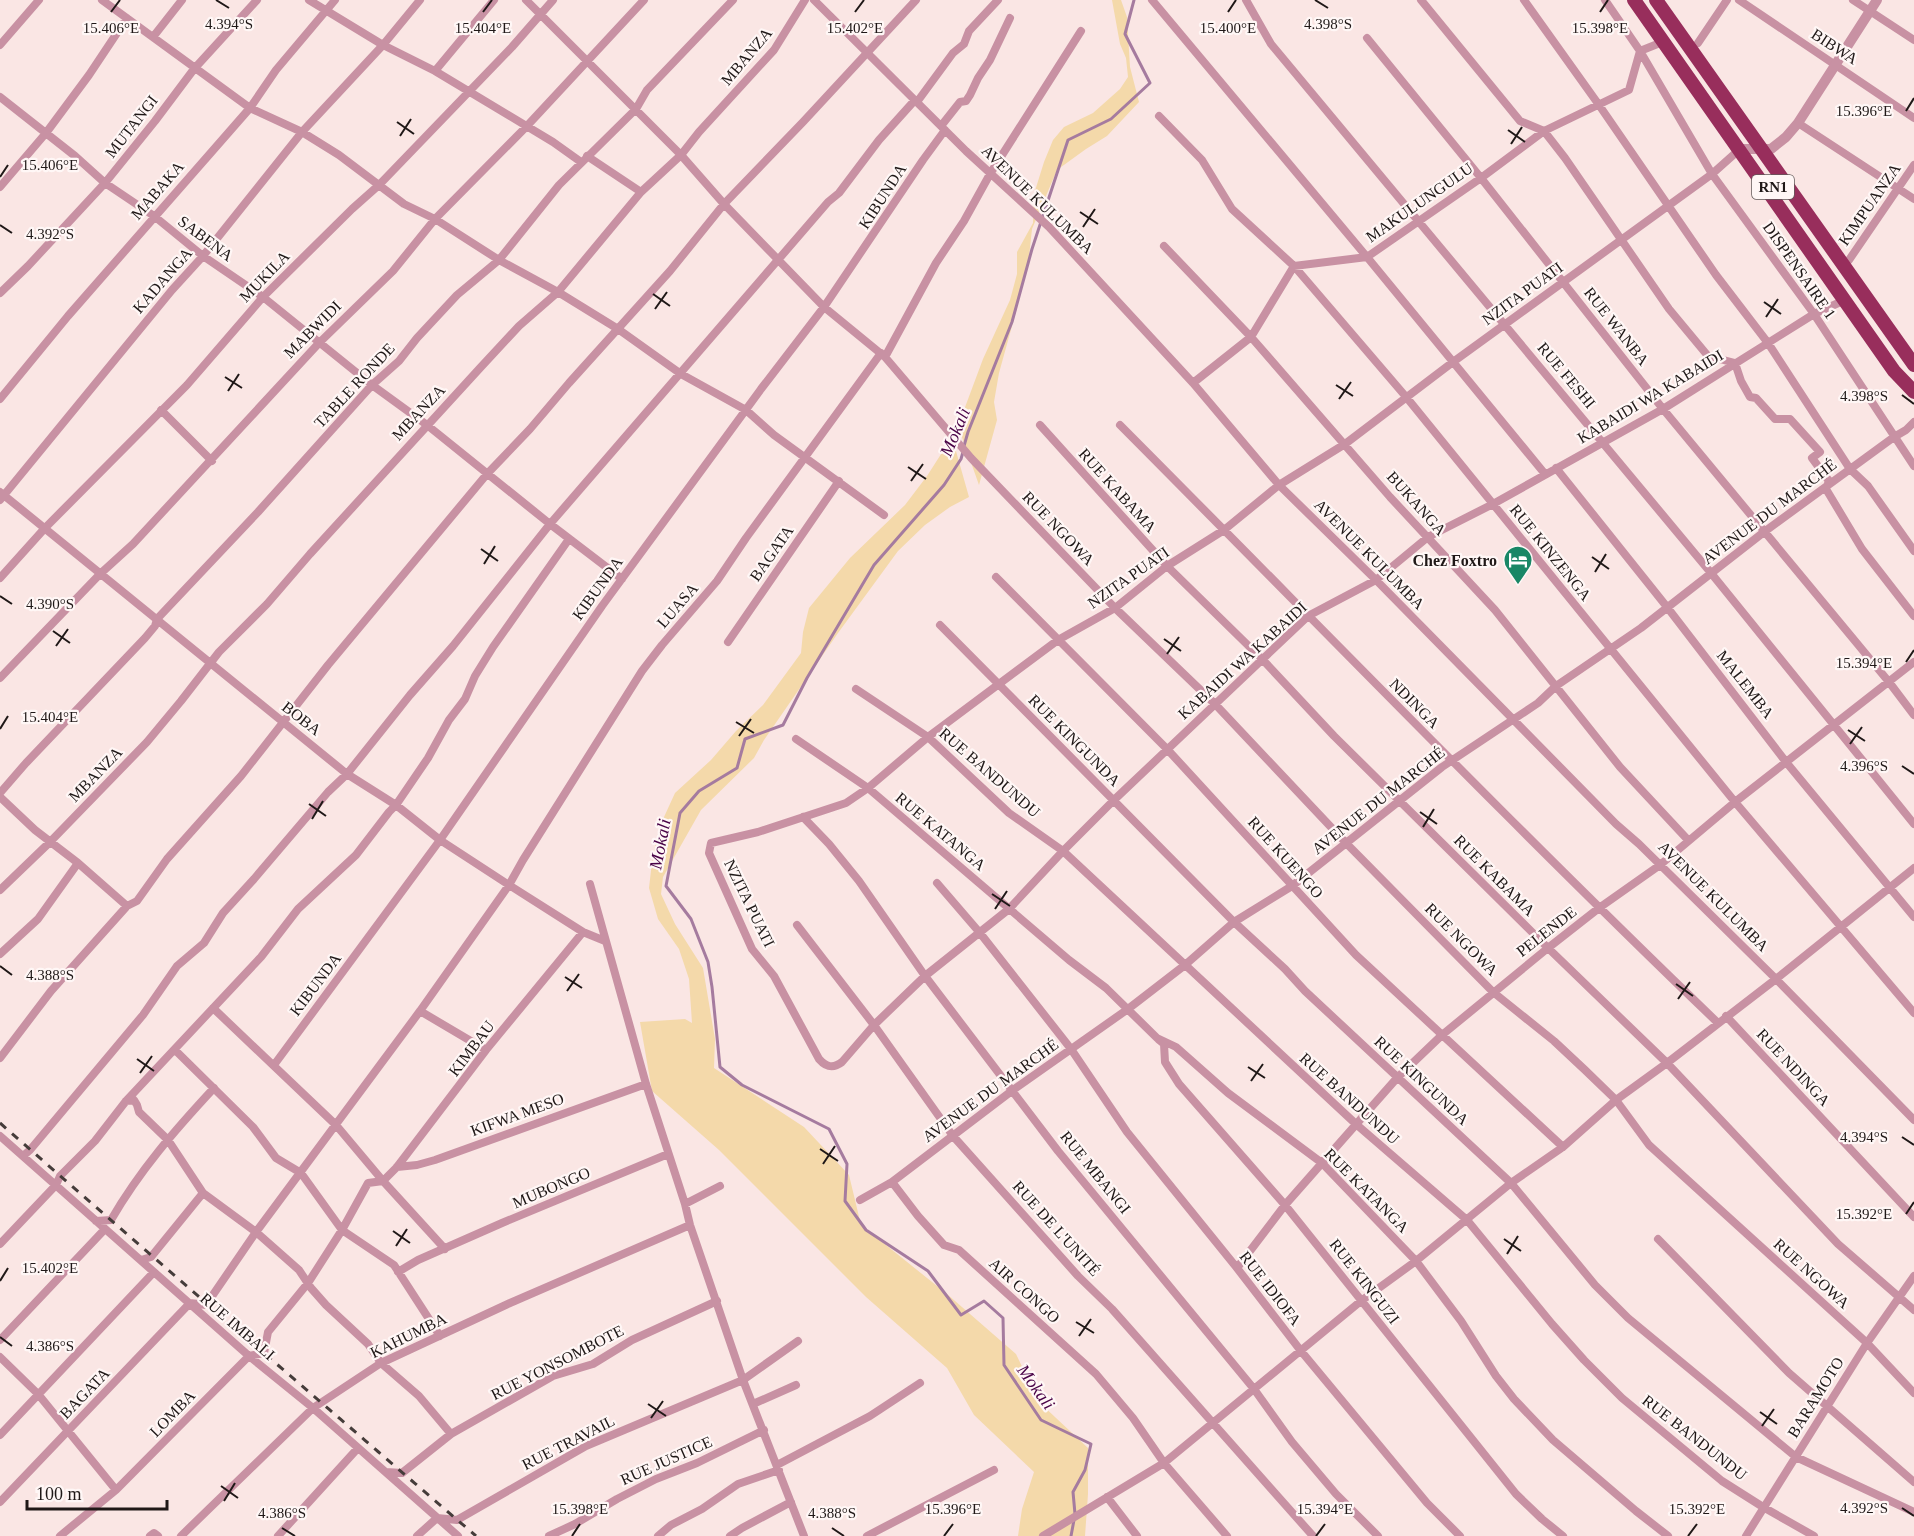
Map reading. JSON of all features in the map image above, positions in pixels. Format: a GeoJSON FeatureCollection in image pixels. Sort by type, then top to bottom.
{"type":"FeatureCollection","features":[{"type":"Feature","properties":{"kind":"highway"},"geometry":{"type":"LineString","coordinates":[[1634,0],[1665,41],[1894,371],[1914,391]]}},
{"type":"Feature","properties":{"kind":"highway","name":"RN1"},"geometry":{"type":"LineString","coordinates":[[1644,0],[1914,391]]}},
{"type":"Feature","properties":{"kind":"highway","name":"RN1"},"geometry":{"type":"LineString","coordinates":[[1656,0],[1914,365]]}},
{"type":"Feature","properties":{"kind":"highway"},"geometry":{"type":"LineString","coordinates":[[1667,0],[1914,352]]}},
{"type":"Feature","properties":{"kind":"street"},"geometry":{"type":"LineString","coordinates":[[0,45],[39,0]]}},
{"type":"Feature","properties":{"kind":"street"},"geometry":{"type":"LineString","coordinates":[[102,0],[250,108],[302,132],[339,155],[404,204],[435,219],[498,260],[558,292],[618,329],[681,374],[746,410],[774,435],[884,514]]}},
{"type":"Feature","properties":{"kind":"street"},"geometry":{"type":"LineString","coordinates":[[153,37],[182,0]]}},
{"type":"Feature","properties":{"kind":"street","name":"MUTANGI"},"geometry":{"type":"LineString","coordinates":[[0,293],[105,183],[194,69],[257,0]]}},
{"type":"Feature","properties":{"kind":"street"},"geometry":{"type":"LineString","coordinates":[[309,0],[383,45],[435,71],[526,127],[641,192]]}},
{"type":"Feature","properties":{"kind":"street","name":"MABAKA"},"geometry":{"type":"LineString","coordinates":[[0,399],[153,216],[250,108],[276,70],[335,0]]}},
{"type":"Feature","properties":{"kind":"street","name":"KADANGA"},"geometry":{"type":"LineString","coordinates":[[1,496],[172,290],[203,256],[302,132],[383,45],[420,0]]}},
{"type":"Feature","properties":{"kind":"street"},"geometry":{"type":"LineString","coordinates":[[435,71],[494,0]]}},
{"type":"Feature","properties":{"kind":"street","name":"RUE NGOWA"},"geometry":{"type":"LineString","coordinates":[[526,0],[681,155],[724,204],[824,307],[883,355],[971,458],[1115,608],[1215,704],[1346,843],[1493,992],[1554,1041],[1616,1100],[1649,1145],[1867,1343],[1914,1393]]}},
{"type":"Feature","properties":{"kind":"street","name":"MUKILA"},"geometry":{"type":"LineString","coordinates":[[0,578],[45,528],[187,385],[263,297],[352,208],[379,185],[469,93],[553,0]]}},
{"type":"Feature","properties":{"kind":"street","name":"MABWIDI"},"geometry":{"type":"LineString","coordinates":[[0,678],[100,574],[133,544],[319,343],[393,271],[435,219],[526,127],[644,0]]}},
{"type":"Feature","properties":{"kind":"street","name":"TABLE RONDE"},"geometry":{"type":"LineString","coordinates":[[0,795],[26,763],[156,626],[158,619],[258,513],[372,385],[399,361],[457,295],[498,260],[559,185],[636,109],[647,90],[733,0]]}},
{"type":"Feature","properties":{"kind":"street","name":"MBANZA"},"geometry":{"type":"LineString","coordinates":[[0,890],[147,742],[210,662],[267,604],[519,326],[558,292],[641,192],[681,155],[774,50],[805,0]]}},
{"type":"Feature","properties":{"kind":"street","name":"AVENUE KULUMBA"},"geometry":{"type":"LineString","coordinates":[[814,0],[990,174],[1049,227],[1193,383],[1279,485],[1376,580],[1616,824],[1640,844],[1776,979],[1914,1120]]}},
{"type":"Feature","properties":{"kind":"street"},"geometry":{"type":"LineString","coordinates":[[0,1058],[51,991],[126,906],[137,901],[167,859],[241,776],[282,722],[487,474],[530,429],[670,271],[724,204],[916,0]]}},
{"type":"Feature","properties":{"kind":"street"},"geometry":{"type":"LineString","coordinates":[[23,1156],[143,1015],[177,966],[204,943],[223,913],[328,792],[347,774],[550,524],[828,202],[839,193],[879,140],[916,101],[954,53],[964,44],[969,31],[998,0]]}},
{"type":"Feature","properties":{"kind":"street"},"geometry":{"type":"LineString","coordinates":[[1152,0],[1545,474]]}},
{"type":"Feature","properties":{"kind":"street","name":"RUE FESHI"},"geometry":{"type":"LineString","coordinates":[[1246,0],[1271,44],[1712,573],[1914,824]]}},
{"type":"Feature","properties":{"kind":"street"},"geometry":{"type":"LineString","coordinates":[[1421,0],[1520,121],[1544,131],[1585,184],[1669,309],[1708,356],[1735,363],[1750,397],[1756,398],[1775,419],[1790,419],[1820,452],[1812,458],[1829,481],[1826,489],[1862,549],[1914,616]]}},
{"type":"Feature","properties":{"kind":"street"},"geometry":{"type":"LineString","coordinates":[[1524,0],[1716,275],[1768,343],[1850,469],[1868,486],[1914,551]]}},
{"type":"Feature","properties":{"kind":"street","name":"DISPENSAIRE 1"},"geometry":{"type":"LineString","coordinates":[[1605,0],[1640,51],[1712,174],[1814,314],[1914,466]]}},
{"type":"Feature","properties":{"kind":"street"},"geometry":{"type":"LineString","coordinates":[[1698,44],[1727,0]]}},
{"type":"Feature","properties":{"kind":"street","name":"BIBWA"},"geometry":{"type":"LineString","coordinates":[[1738,0],[1914,118]]}},
{"type":"Feature","properties":{"kind":"street"},"geometry":{"type":"LineString","coordinates":[[1853,0],[1914,40]]}},
{"type":"Feature","properties":{"kind":"street"},"geometry":{"type":"LineString","coordinates":[[1740,149],[1771,149],[1786,138],[1877,0]]}},
{"type":"Feature","properties":{"kind":"street"},"geometry":{"type":"LineString","coordinates":[[0,187],[46,133],[127,18]]}},
{"type":"Feature","properties":{"kind":"street","name":"KIBUNDA"},"geometry":{"type":"LineString","coordinates":[[274,1065],[440,840],[621,579],[824,307],[960,102],[966,101],[970,95],[1010,18]]}},
{"type":"Feature","properties":{"kind":"street","name":"LUASA"},"geometry":{"type":"LineString","coordinates":[[190,1303],[206,1305],[256,1232],[420,1011],[509,885],[642,672],[717,581],[805,457],[883,355],[990,174],[1081,31]]}},
{"type":"Feature","properties":{"kind":"street","name":"RUE WANBA"},"geometry":{"type":"LineString","coordinates":[[1367,39],[1481,178],[1663,409],[1914,715]]}},
{"type":"Feature","properties":{"kind":"street"},"geometry":{"type":"LineString","coordinates":[[1640,51],[1665,41]]}},
{"type":"Feature","properties":{"kind":"street","name":"MAKULUNGULU"},"geometry":{"type":"LineString","coordinates":[[1294,266],[1367,257],[1544,131],[1629,90],[1640,51]]}},
{"type":"Feature","properties":{"kind":"street","name":"SABENA"},"geometry":{"type":"LineString","coordinates":[[0,97],[105,183],[153,216],[203,256],[263,297],[621,579]]}},
{"type":"Feature","properties":{"kind":"street","name":"RUE KINZENGA"},"geometry":{"type":"LineString","coordinates":[[1159,116],[1202,160],[1232,208],[1294,266],[1407,398],[1735,802],[1914,1013]]}},
{"type":"Feature","properties":{"kind":"street"},"geometry":{"type":"LineString","coordinates":[[1798,123],[1914,199]]}},
{"type":"Feature","properties":{"kind":"street","name":"NZITA PUATI"},"geometry":{"type":"LineString","coordinates":[[819,1059],[774,976],[752,948],[709,852],[711,843],[758,832],[846,803],[868,788],[927,738],[1058,640],[1115,608],[1167,566],[1224,530],[1279,485],[1345,444],[1563,281],[1668,207],[1712,174],[1740,149]]}},
{"type":"Feature","properties":{"kind":"street","name":"KIMPUANZA"},"geometry":{"type":"LineString","coordinates":[[1849,260],[1914,165]]}},
{"type":"Feature","properties":{"kind":"street","name":"BUKANGA"},"geometry":{"type":"LineString","coordinates":[[1164,246],[1251,337],[1390,496],[1495,610],[1620,767],[1688,840]]}},
{"type":"Feature","properties":{"kind":"street"},"geometry":{"type":"LineString","coordinates":[[1193,383],[1251,337],[1294,266]]}},
{"type":"Feature","properties":{"kind":"street","name":"KABAIDI WA KABAIDI"},"geometry":{"type":"LineString","coordinates":[[819,1059],[830,1067],[842,1062],[874,1025],[925,976],[1009,909],[1114,800],[1308,616],[1376,580],[1428,537],[1493,504],[1663,409],[1814,314],[1845,300]]}},
{"type":"Feature","properties":{"kind":"street"},"geometry":{"type":"LineString","coordinates":[[161,410],[212,461]]}},
{"type":"Feature","properties":{"kind":"street","name":"AVENUE DU MARCHÉ"},"geometry":{"type":"LineString","coordinates":[[860,1200],[892,1182],[1013,1090],[1128,1009],[1185,965],[1234,922],[1292,886],[1442,767],[1538,703],[1556,686],[1641,628],[1764,532],[1826,489],[1914,422]]}},
{"type":"Feature","properties":{"kind":"street","name":"RUE KABAMA"},"geometry":{"type":"LineString","coordinates":[[1040,425],[1167,566],[1262,659],[1334,736],[1667,1063],[1838,1244],[1914,1310]]}},
{"type":"Feature","properties":{"kind":"street","name":"NDINGA"},"geometry":{"type":"LineString","coordinates":[[1120,425],[1599,908],[1719,1023]]}},
{"type":"Feature","properties":{"kind":"street","name":"MALEMBA"},"geometry":{"type":"LineString","coordinates":[[1556,468],[1786,762],[1914,917]]}},
{"type":"Feature","properties":{"kind":"street","name":"BAGATA"},"geometry":{"type":"LineString","coordinates":[[728,642],[839,481]]}},
{"type":"Feature","properties":{"kind":"street","name":"BOBA"},"geometry":{"type":"LineString","coordinates":[[1,496],[45,528],[347,774],[396,805],[440,840],[509,885],[583,932],[605,941]]}},
{"type":"Feature","properties":{"kind":"street"},"geometry":{"type":"LineString","coordinates":[[0,1244],[56,1185],[60,1176],[95,1141],[126,1101],[261,957],[298,909],[356,855],[396,805],[428,758],[449,720],[465,699],[475,676],[493,647],[569,539]]}},
{"type":"Feature","properties":{"kind":"street","name":"RUE KUENGO"},"geometry":{"type":"LineString","coordinates":[[996,577],[1167,749],[1356,955],[1563,1147]]}},
{"type":"Feature","properties":{"kind":"street","name":"RUE KINGUNDA"},"geometry":{"type":"LineString","coordinates":[[940,625],[1234,922],[1511,1184],[1595,1285],[1628,1318],[1796,1457],[1914,1512]]}},
{"type":"Feature","properties":{"kind":"street","name":"PELENDE"},"geometry":{"type":"LineString","coordinates":[[1237,1268],[1285,1205],[1322,1162],[1397,1078],[1442,1035],[1548,948],[1660,865],[1735,802],[1914,662]]}},
{"type":"Feature","properties":{"kind":"street","name":"RUE BANDUNDU"},"geometry":{"type":"LineString","coordinates":[[856,689],[927,738],[1009,813],[1063,851],[1357,1125],[1467,1220],[1552,1324],[1622,1398],[1722,1481],[1814,1536]]}},
{"type":"Feature","properties":{"kind":"street","name":"RUE KATANGA"},"geometry":{"type":"LineString","coordinates":[[796,739],[868,788],[1128,1009],[1157,1038],[1176,1047],[1228,1093],[1322,1162],[1416,1261],[1461,1321],[1496,1376],[1514,1399],[1553,1440],[1668,1536]]}},
{"type":"Feature","properties":{"kind":"street"},"geometry":{"type":"LineString","coordinates":[[0,795],[35,830],[78,863],[126,906]]}},
{"type":"Feature","properties":{"kind":"street","name":"RUE MBANGI"},"geometry":{"type":"LineString","coordinates":[[803,817],[859,881],[925,976],[1058,1151],[1254,1389],[1292,1442],[1336,1494],[1378,1536]]}},
{"type":"Feature","properties":{"kind":"street"},"geometry":{"type":"LineString","coordinates":[[0,954],[38,919],[78,863]]}},
{"type":"Feature","properties":{"kind":"street"},"geometry":{"type":"LineString","coordinates":[[1043,1536],[1164,1463],[1362,1301],[1416,1261],[1511,1184],[1563,1147],[1616,1100],[1776,979],[1914,868]]}},
{"type":"Feature","properties":{"kind":"street","name":"RUE IDIOFA"},"geometry":{"type":"LineString","coordinates":[[937,883],[980,933],[1071,1049],[1127,1132],[1301,1351],[1427,1503],[1460,1536]]}},
{"type":"Feature","properties":{"kind":"street"},"geometry":{"type":"LineString","coordinates":[[590,884],[646,1084],[690,1225],[743,1380],[804,1536]]}},
{"type":"Feature","properties":{"kind":"street","name":"RUE DE L'UNITÉ"},"geometry":{"type":"LineString","coordinates":[[797,925],[874,1025],[953,1136],[1078,1276],[1112,1309],[1313,1536]]}},
{"type":"Feature","properties":{"kind":"street","name":"KIMBAU"},"geometry":{"type":"LineString","coordinates":[[342,1230],[368,1182],[383,1181],[397,1167],[486,1050],[583,932]]}},
{"type":"Feature","properties":{"kind":"street"},"geometry":{"type":"LineString","coordinates":[[213,1008],[336,1125],[445,1249]]}},
{"type":"Feature","properties":{"kind":"street"},"geometry":{"type":"LineString","coordinates":[[420,1011],[486,1050]]}},
{"type":"Feature","properties":{"kind":"street","name":"RUE NDINGA"},"geometry":{"type":"LineString","coordinates":[[1726,1017],[1914,1217]]}},
{"type":"Feature","properties":{"kind":"street","name":"RUE KINGUZI"},"geometry":{"type":"LineString","coordinates":[[1157,1038],[1164,1044],[1165,1062],[1179,1084],[1285,1205],[1516,1494],[1563,1536]]}},
{"type":"Feature","properties":{"kind":"street"},"geometry":{"type":"LineString","coordinates":[[175,1050],[254,1127],[276,1158],[301,1173],[342,1230],[394,1265],[440,1336]]}},
{"type":"Feature","properties":{"kind":"street","name":"KIFWA MESO"},"geometry":{"type":"LineString","coordinates":[[397,1167],[417,1165],[646,1084]]}},
{"type":"Feature","properties":{"kind":"street"},"geometry":{"type":"LineString","coordinates":[[96,1221],[111,1220],[152,1158],[179,1124],[214,1088]]}},
{"type":"Feature","properties":{"kind":"street"},"geometry":{"type":"LineString","coordinates":[[126,1101],[134,1100],[139,1113],[168,1140],[203,1192],[256,1232],[298,1270],[326,1305],[368,1344],[381,1363],[419,1396],[451,1434]]}},
{"type":"Feature","properties":{"kind":"street","name":"RUE IMBALI"},"geometry":{"type":"LineString","coordinates":[[1,1139],[458,1536]]}},
{"type":"Feature","properties":{"kind":"street","name":"MUBONGO"},"geometry":{"type":"LineString","coordinates":[[398,1272],[418,1260],[502,1223],[668,1154]]}},
{"type":"Feature","properties":{"kind":"street","name":"AIR CONGO"},"geometry":{"type":"LineString","coordinates":[[892,1182],[944,1245],[959,1251],[1096,1374],[1133,1418],[1164,1463],[1227,1536]]}},
{"type":"Feature","properties":{"kind":"street"},"geometry":{"type":"LineString","coordinates":[[685,1204],[720,1186]]}},
{"type":"Feature","properties":{"kind":"street"},"geometry":{"type":"LineString","coordinates":[[141,1260],[152,1257],[203,1192]]}},
{"type":"Feature","properties":{"kind":"street","name":"KAHUMBA"},"geometry":{"type":"LineString","coordinates":[[181,1536],[313,1408],[381,1363],[510,1303],[690,1225]]}},
{"type":"Feature","properties":{"kind":"street"},"geometry":{"type":"LineString","coordinates":[[0,1340],[105,1229]]}},
{"type":"Feature","properties":{"kind":"street"},"geometry":{"type":"LineString","coordinates":[[308,1283],[342,1230]]}},
{"type":"Feature","properties":{"kind":"street"},"geometry":{"type":"LineString","coordinates":[[1658,1239],[1789,1373],[1914,1482]]}},
{"type":"Feature","properties":{"kind":"street"},"geometry":{"type":"LineString","coordinates":[[0,1435],[154,1272]]}},
{"type":"Feature","properties":{"kind":"street","name":"BARAMOTO"},"geometry":{"type":"LineString","coordinates":[[1746,1536],[1867,1343],[1914,1276]]}},
{"type":"Feature","properties":{"kind":"street","name":"LOMBA"},"geometry":{"type":"LineString","coordinates":[[60,1536],[116,1490],[249,1356],[264,1353],[268,1332],[308,1283]]}},
{"type":"Feature","properties":{"kind":"street","name":"RUE YONSOMBOTE"},"geometry":{"type":"LineString","coordinates":[[386,1472],[402,1473],[451,1434],[553,1376],[593,1364],[632,1340],[717,1301]]}},
{"type":"Feature","properties":{"kind":"street","name":"BAGATA"},"geometry":{"type":"LineString","coordinates":[[0,1502],[190,1303]]}},
{"type":"Feature","properties":{"kind":"street","name":"RUE TRAVAIL"},"geometry":{"type":"LineString","coordinates":[[437,1518],[457,1520],[586,1446],[743,1380],[798,1341]]}},
{"type":"Feature","properties":{"kind":"street"},"geometry":{"type":"LineString","coordinates":[[0,1357],[38,1394],[116,1490]]}},
{"type":"Feature","properties":{"kind":"street"},"geometry":{"type":"LineString","coordinates":[[657,1536],[738,1484],[778,1468],[870,1416],[920,1383]]}},
{"type":"Feature","properties":{"kind":"street"},"geometry":{"type":"LineString","coordinates":[[753,1404],[796,1385]]}},
{"type":"Feature","properties":{"kind":"street","name":"RUE JUSTICE"},"geometry":{"type":"LineString","coordinates":[[549,1536],[656,1479],[697,1463],[764,1430]]}},
{"type":"Feature","properties":{"kind":"street"},"geometry":{"type":"LineString","coordinates":[[279,1536],[358,1448]]}},
{"type":"Feature","properties":{"kind":"street"},"geometry":{"type":"LineString","coordinates":[[867,1536],[994,1470]]}},
{"type":"Feature","properties":{"kind":"street"},"geometry":{"type":"LineString","coordinates":[[1107,1497],[1137,1536]]}},
{"type":"Feature","properties":{"kind":"street"},"geometry":{"type":"LineString","coordinates":[[730,1536],[791,1502]]}},
{"type":"Feature","properties":{"kind":"street"},"geometry":{"type":"LineString","coordinates":[[417,1536],[437,1518]]}},
{"type":"Feature","properties":{"kind":"street"},"geometry":{"type":"LineString","coordinates":[[150,1536],[154,1533],[158,1536]]}},
{"type":"Feature","properties":{"kind":"shaded area"},"geometry":{"type":"Polygon","coordinates":[[[1112,0],[1121,0],[1127,17],[1130,67],[1139,102],[1107,136],[1057,170],[1032,229],[1029,257],[999,373],[994,402],[997,420],[979,485],[958,426],[983,359],[1010,300],[1017,274],[1017,252],[1033,223],[1034,194],[1053,140],[1064,127],[1093,113],[1120,89],[1128,77],[1126,58],[1120,44],[1112,0]]]}},
{"type":"Feature","properties":{"kind":"shaded area"},"geometry":{"type":"Polygon","coordinates":[[[952,437],[969,497],[925,525],[898,551],[838,633],[754,758],[701,810],[663,877],[661,894],[675,924],[703,968],[715,1039],[714,1068],[804,1127],[849,1175],[861,1225],[947,1294],[1016,1354],[1039,1402],[1088,1448],[1085,1536],[1018,1536],[1022,1509],[1034,1472],[974,1415],[947,1368],[866,1297],[719,1150],[652,1091],[640,1022],[685,1019],[692,1023],[689,979],[679,949],[658,919],[649,888],[653,853],[664,817],[675,793],[711,760],[763,705],[801,653],[809,608],[850,558],[905,505],[952,437]]]}},
{"type":"Feature","properties":{"kind":"waterway","name":"Mokali"},"geometry":{"type":"LineString","coordinates":[[964,446],[1012,322],[1032,249],[1068,140],[1111,119],[1150,83],[1125,34],[1134,0]]}},
{"type":"Feature","properties":{"kind":"waterway","name":"Mokali"},"geometry":{"type":"LineString","coordinates":[[963,452],[944,485],[874,565],[807,678],[783,725],[745,739],[737,768],[699,791],[680,813],[666,886],[691,919],[708,962],[720,1067],[742,1085],[829,1129],[847,1164],[845,1201],[866,1230],[928,1271],[961,1315],[984,1301],[1003,1318],[1004,1365],[1041,1420],[1091,1444],[1085,1470],[1073,1492],[1075,1514]]}},
{"type":"Feature","properties":{"kind":"waterway","name":"Mokali"},"geometry":{"type":"LineString","coordinates":[[1071,1536],[1074,1520]]}},
{"type":"Feature","properties":{"kind":"railway"},"geometry":{"type":"LineString","coordinates":[[0,1123],[476,1536]]}},
{"type":"Feature","properties":{"kind":"place","name":"Chez Foxtro"},"geometry":{"type":"Point","coordinates":[1518,586]}}]}
